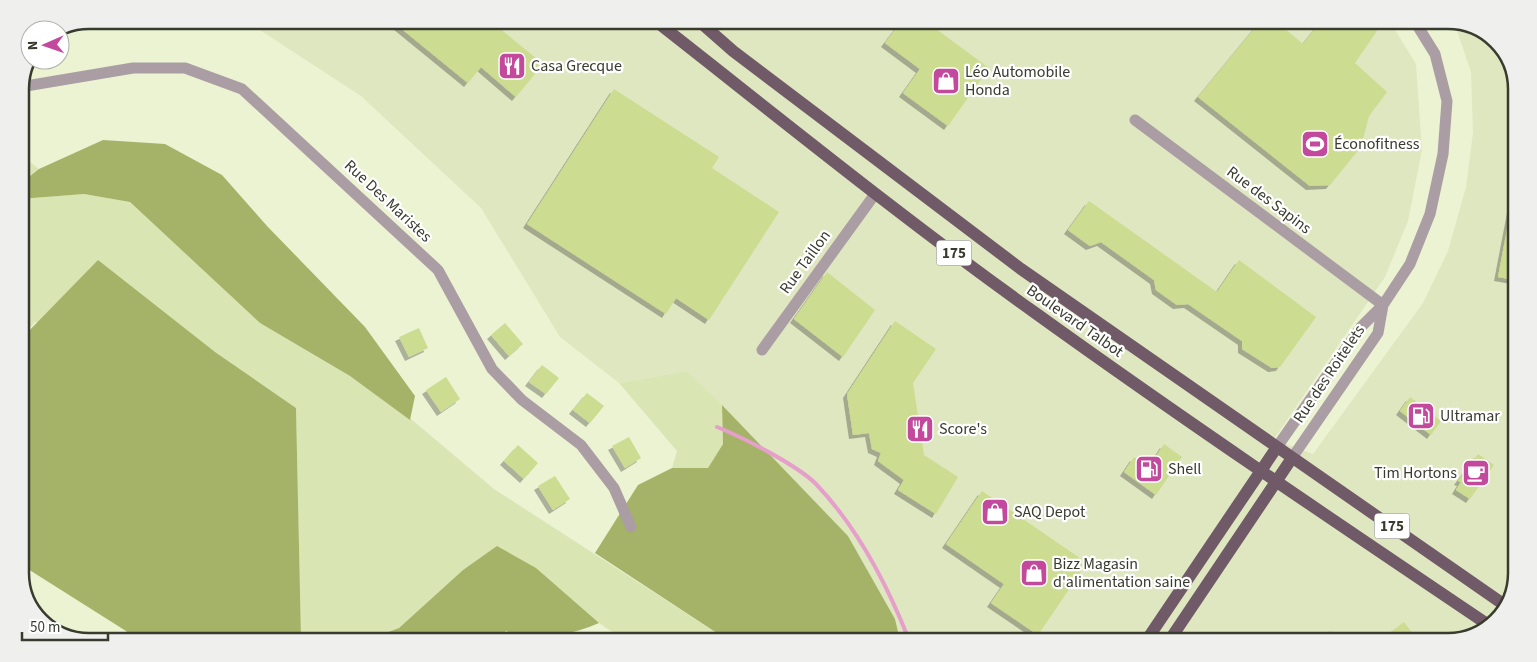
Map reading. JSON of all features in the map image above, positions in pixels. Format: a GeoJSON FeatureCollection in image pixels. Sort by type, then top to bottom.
{"type":"FeatureCollection","features":[{"type":"Feature","properties":{"kind":"main road","name":"Boulevard Talbot"},"geometry":{"type":"LineString","coordinates":[[666,29],[875,194],[1033,312],[1261,471],[1483,621]]}},
{"type":"Feature","properties":{"kind":"main road","name":"Boulevard Talbot"},"geometry":{"type":"LineString","coordinates":[[708,29],[733,50],[1021,269],[1500,602]]}},
{"type":"Feature","properties":{"kind":"main road"},"geometry":{"type":"LineString","coordinates":[[1151,633],[1277,447]]}},
{"type":"Feature","properties":{"kind":"main road"},"geometry":{"type":"LineString","coordinates":[[1174,633],[1292,458]]}},
{"type":"Feature","properties":{"kind":"street","name":"Rue des Roitelets"},"geometry":{"type":"LineString","coordinates":[[1277,447],[1361,327],[1383,305],[1410,264],[1430,214],[1443,154],[1446,100],[1435,54],[1419,29]]}},
{"type":"Feature","properties":{"kind":"street","name":"Rue Des Maristes"},"geometry":{"type":"LineString","coordinates":[[29,85],[133,68],[186,68],[242,89],[438,270],[492,369],[522,400],[581,445],[614,488],[631,527]]}},
{"type":"Feature","properties":{"kind":"street","name":"Rue des Sapins"},"geometry":{"type":"LineString","coordinates":[[1135,120],[1383,305]]}},
{"type":"Feature","properties":{"kind":"street","name":"Rue Taillon"},"geometry":{"type":"LineString","coordinates":[[762,350],[875,194]]}},
{"type":"Feature","properties":{"kind":"street","name":"Rue des Roitelets"},"geometry":{"type":"LineString","coordinates":[[1292,458],[1378,333],[1383,305]]}},
{"type":"Feature","properties":{"kind":"shaded area"},"geometry":{"type":"Polygon","coordinates":[[[258,29],[1394,29],[1416,64],[1422,150],[1408,221],[1385,277],[1274,439],[1313,454],[1423,303],[1448,251],[1466,187],[1473,133],[1471,72],[1457,30],[1471,33],[1485,41],[1496,52],[1504,66],[1508,85],[1508,573],[1504,596],[1496,610],[1475,627],[1460,632],[1448,633],[898,633],[895,619],[848,536],[687,371],[619,383],[560,337],[481,208],[361,96],[258,29]]]}},
{"type":"Feature","properties":{"kind":"shaded area"},"geometry":{"type":"Polygon","coordinates":[[[29,161],[39,169],[29,177],[29,161]]]}},
{"type":"Feature","properties":{"kind":"shaded area"},"geometry":{"type":"Polygon","coordinates":[[[84,194],[130,202],[260,323],[350,376],[411,419],[494,489],[717,633],[614,633],[599,623],[463,570],[399,628],[386,633],[301,633],[296,408],[215,352],[35,322],[29,329],[29,198],[84,194]]]}},
{"type":"Feature","properties":{"kind":"shaded area"},"geometry":{"type":"Polygon","coordinates":[[[687,371],[722,405],[723,444],[708,468],[672,468],[677,451],[619,383],[687,371]]]}},
{"type":"Feature","properties":{"kind":"green space"},"geometry":{"type":"Polygon","coordinates":[[[103,140],[165,144],[222,175],[267,226],[365,327],[415,396],[410,420],[350,376],[260,323],[130,202],[84,194],[29,198],[29,177],[39,169],[103,140]]]}},
{"type":"Feature","properties":{"kind":"green space"},"geometry":{"type":"Polygon","coordinates":[[[98,260],[215,352],[296,408],[301,633],[128,633],[29,570],[29,331],[98,260]]]}},
{"type":"Feature","properties":{"kind":"green space"},"geometry":{"type":"Polygon","coordinates":[[[722,405],[848,536],[895,619],[898,633],[717,633],[595,553],[638,485],[672,468],[708,468],[723,444],[722,405]]]}},
{"type":"Feature","properties":{"kind":"green space"},"geometry":{"type":"Polygon","coordinates":[[[497,546],[536,568],[599,623],[570,633],[508,633],[507,631],[502,633],[386,633],[399,628],[463,570],[497,546]]]}},
{"type":"Feature","properties":{"kind":"building"},"geometry":{"type":"Polygon","coordinates":[[[402,29],[500,29],[543,64],[516,97],[481,67],[468,83],[402,29]]]}},
{"type":"Feature","properties":{"kind":"building","name":"Léo Automobile Honda"},"geometry":{"type":"Polygon","coordinates":[[[896,29],[936,29],[989,68],[948,126],[903,93],[920,69],[885,43],[896,29]]]}},
{"type":"Feature","properties":{"kind":"building"},"geometry":{"type":"Polygon","coordinates":[[[1254,29],[1285,29],[1303,44],[1315,29],[1374,29],[1377,31],[1355,63],[1387,92],[1369,116],[1361,147],[1330,185],[1310,186],[1198,97],[1254,29]]]}},
{"type":"Feature","properties":{"kind":"building"},"geometry":{"type":"Polygon","coordinates":[[[614,89],[719,157],[712,168],[779,212],[709,320],[676,298],[666,314],[527,224],[614,89]]]}},
{"type":"Feature","properties":{"kind":"building"},"geometry":{"type":"Polygon","coordinates":[[[1089,201],[1217,292],[1239,260],[1316,317],[1280,367],[1272,368],[1242,349],[1242,341],[1188,304],[1177,305],[1156,290],[1154,280],[1101,242],[1090,246],[1068,230],[1089,201]]]}},
{"type":"Feature","properties":{"kind":"building"},"geometry":{"type":"Polygon","coordinates":[[[1508,225],[1508,279],[1498,277],[1508,225]]]}},
{"type":"Feature","properties":{"kind":"building"},"geometry":{"type":"Polygon","coordinates":[[[827,272],[875,310],[843,357],[794,319],[827,272]]]}},
{"type":"Feature","properties":{"kind":"building"},"geometry":{"type":"Polygon","coordinates":[[[895,321],[936,349],[913,383],[924,455],[958,477],[936,514],[898,490],[904,480],[878,461],[881,453],[872,449],[869,433],[853,435],[847,394],[895,321]]]}},
{"type":"Feature","properties":{"kind":"building"},"geometry":{"type":"Polygon","coordinates":[[[505,323],[523,344],[509,356],[491,335],[505,323]]]}},
{"type":"Feature","properties":{"kind":"building"},"geometry":{"type":"Polygon","coordinates":[[[419,328],[428,348],[409,357],[399,337],[419,328]]]}},
{"type":"Feature","properties":{"kind":"building"},"geometry":{"type":"Polygon","coordinates":[[[542,365],[559,378],[546,394],[529,382],[542,365]]]}},
{"type":"Feature","properties":{"kind":"building"},"geometry":{"type":"Polygon","coordinates":[[[446,377],[460,399],[441,412],[426,390],[446,377]]]}},
{"type":"Feature","properties":{"kind":"building"},"geometry":{"type":"Polygon","coordinates":[[[587,393],[604,406],[590,423],[573,410],[587,393]]]}},
{"type":"Feature","properties":{"kind":"building","name":"Ultramar"},"geometry":{"type":"Polygon","coordinates":[[[1410,397],[1441,421],[1431,435],[1400,411],[1410,397]]]}},
{"type":"Feature","properties":{"kind":"building"},"geometry":{"type":"Polygon","coordinates":[[[629,437],[641,458],[625,468],[612,446],[629,437]]]}},
{"type":"Feature","properties":{"kind":"building","name":"Shell"},"geometry":{"type":"Polygon","coordinates":[[[1164,444],[1182,457],[1156,495],[1124,472],[1134,457],[1149,467],[1164,444]]]}},
{"type":"Feature","properties":{"kind":"building"},"geometry":{"type":"Polygon","coordinates":[[[518,445],[538,463],[524,479],[504,461],[518,445]]]}},
{"type":"Feature","properties":{"kind":"building","name":"Tim Hortons"},"geometry":{"type":"Polygon","coordinates":[[[1478,454],[1494,465],[1470,499],[1456,490],[1461,482],[1458,481],[1478,454]]]}},
{"type":"Feature","properties":{"kind":"building"},"geometry":{"type":"Polygon","coordinates":[[[555,476],[570,499],[553,510],[538,486],[555,476]]]}},
{"type":"Feature","properties":{"kind":"building","name":"Bizz Magasin d'alimentation saine"},"geometry":{"type":"Polygon","coordinates":[[[982,491],[1087,563],[1039,633],[1035,633],[991,603],[1004,584],[946,544],[982,491]]]}},
{"type":"Feature","properties":{"kind":"building"},"geometry":{"type":"Polygon","coordinates":[[[1404,622],[1412,633],[1389,633],[1404,622]]]}},
{"type":"Feature","properties":{"kind":"waterway"},"geometry":{"type":"LineString","coordinates":[[717,427],[783,460],[816,484],[858,537],[881,577],[906,633]]}},
{"type":"Feature","properties":{"kind":"place","name":"Casa Grecque"},"geometry":{"type":"Point","coordinates":[512,66]}},
{"type":"Feature","properties":{"kind":"place","name":"Léo Automobile Honda"},"geometry":{"type":"Point","coordinates":[946,81]}},
{"type":"Feature","properties":{"kind":"place","name":"Éconofitness"},"geometry":{"type":"Point","coordinates":[1315,144]}},
{"type":"Feature","properties":{"kind":"place","name":"Ultramar"},"geometry":{"type":"Point","coordinates":[1421,416]}},
{"type":"Feature","properties":{"kind":"place","name":"Score's"},"geometry":{"type":"Point","coordinates":[920,429]}},
{"type":"Feature","properties":{"kind":"place","name":"Shell"},"geometry":{"type":"Point","coordinates":[1149,469]}},
{"type":"Feature","properties":{"kind":"place","name":"Tim Hortons"},"geometry":{"type":"Point","coordinates":[1476,473]}},
{"type":"Feature","properties":{"kind":"place","name":"SAQ Depot"},"geometry":{"type":"Point","coordinates":[995,512]}},
{"type":"Feature","properties":{"kind":"place","name":"Bizz Magasin d'alimentation saine"},"geometry":{"type":"Point","coordinates":[1034,573]}}]}
